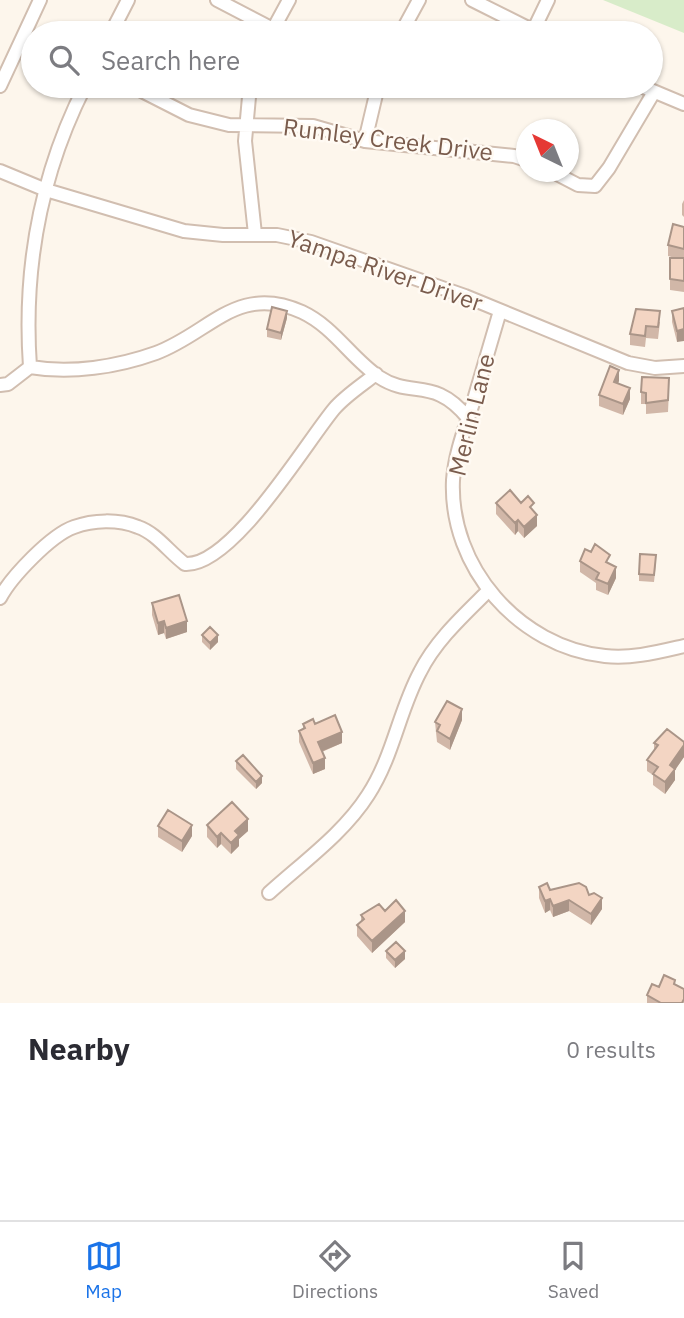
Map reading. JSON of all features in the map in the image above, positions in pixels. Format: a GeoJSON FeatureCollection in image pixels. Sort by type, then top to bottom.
{"type":"FeatureCollection","features":[{"type":"Feature","properties":{"kind":"street"},"geometry":{"type":"LineString","coordinates":[[30,21],[40,0]]}},
{"type":"Feature","properties":{"kind":"street"},"geometry":{"type":"LineString","coordinates":[[117,21],[128,0]]}},
{"type":"Feature","properties":{"kind":"street"},"geometry":{"type":"LineString","coordinates":[[217,0],[254,21]]}},
{"type":"Feature","properties":{"kind":"street"},"geometry":{"type":"LineString","coordinates":[[277,21],[289,0]]}},
{"type":"Feature","properties":{"kind":"street"},"geometry":{"type":"LineString","coordinates":[[408,21],[419,0]]}},
{"type":"Feature","properties":{"kind":"street"},"geometry":{"type":"LineString","coordinates":[[472,0],[514,21]]}},
{"type":"Feature","properties":{"kind":"street"},"geometry":{"type":"LineString","coordinates":[[540,21],[548,0]]}},
{"type":"Feature","properties":{"kind":"street"},"geometry":{"type":"LineString","coordinates":[[0,86],[21,41]]}},
{"type":"Feature","properties":{"kind":"street"},"geometry":{"type":"LineString","coordinates":[[663,96],[684,104]]}},
{"type":"Feature","properties":{"kind":"street"},"geometry":{"type":"LineString","coordinates":[[30,367],[29,285],[39,210],[61,140],[80,98]]}},
{"type":"Feature","properties":{"kind":"street","name":"Rumley Creek Drive"},"geometry":{"type":"LineString","coordinates":[[158,98],[208,121],[245,126],[313,126],[365,141],[516,157]]}},
{"type":"Feature","properties":{"kind":"street"},"geometry":{"type":"LineString","coordinates":[[248,98],[245,126],[255,234]]}},
{"type":"Feature","properties":{"kind":"street"},"geometry":{"type":"LineString","coordinates":[[365,141],[376,98]]}},
{"type":"Feature","properties":{"kind":"street"},"geometry":{"type":"LineString","coordinates":[[572,182],[595,186],[609,168],[650,98]]}},
{"type":"Feature","properties":{"kind":"street","name":"Yampa River Driver"},"geometry":{"type":"LineString","coordinates":[[0,171],[46,190],[184,231],[223,235],[255,234],[311,242],[500,311],[628,363],[655,369],[684,366]]}},
{"type":"Feature","properties":{"kind":"street"},"geometry":{"type":"LineString","coordinates":[[0,385],[8,384],[30,367],[57,372],[127,361],[158,352],[225,313],[243,305],[266,303],[285,306],[314,318],[384,380],[434,391],[453,399],[468,418]]}},
{"type":"Feature","properties":{"kind":"street","name":"Merlin Lane"},"geometry":{"type":"LineString","coordinates":[[500,311],[455,463],[455,508],[469,556],[489,590],[533,630],[586,653],[639,656],[684,646]]}},
{"type":"Feature","properties":{"kind":"street"},"geometry":{"type":"LineString","coordinates":[[0,598],[6,587],[40,552],[72,527],[119,521],[141,527],[185,564],[204,561],[226,544],[269,498],[336,407],[376,374]]}},
{"type":"Feature","properties":{"kind":"street"},"geometry":{"type":"LineString","coordinates":[[269,894],[366,799],[385,764],[412,689],[425,663],[452,627],[489,590]]}},
{"type":"Feature","properties":{"kind":"green space"},"geometry":{"type":"Polygon","coordinates":[[[603,0],[684,0],[684,33],[663,24],[663,21],[655,21],[603,0]]]}},
{"type":"Feature","properties":{"kind":"building"},"geometry":{"type":"Polygon","coordinates":[[[673,224],[684,227],[684,249],[668,245],[673,224]]]}},
{"type":"Feature","properties":{"kind":"building"},"geometry":{"type":"Polygon","coordinates":[[[670,258],[684,258],[684,281],[670,279],[670,258]]]}},
{"type":"Feature","properties":{"kind":"building"},"geometry":{"type":"Polygon","coordinates":[[[272,307],[287,311],[281,333],[267,329],[272,307]]]}},
{"type":"Feature","properties":{"kind":"building"},"geometry":{"type":"Polygon","coordinates":[[[684,308],[684,329],[677,331],[672,311],[684,308]]]}},
{"type":"Feature","properties":{"kind":"building"},"geometry":{"type":"Polygon","coordinates":[[[636,309],[660,311],[658,327],[646,326],[645,336],[630,334],[636,309]]]}},
{"type":"Feature","properties":{"kind":"building"},"geometry":{"type":"Polygon","coordinates":[[[610,366],[619,370],[614,382],[630,388],[623,404],[599,395],[610,366]]]}},
{"type":"Feature","properties":{"kind":"building"},"geometry":{"type":"Polygon","coordinates":[[[642,377],[669,378],[668,400],[646,403],[646,393],[641,392],[642,377]]]}},
{"type":"Feature","properties":{"kind":"building"},"geometry":{"type":"Polygon","coordinates":[[[510,490],[521,503],[528,496],[534,503],[530,507],[537,515],[524,527],[518,520],[515,523],[496,503],[510,490]]]}},
{"type":"Feature","properties":{"kind":"building"},"geometry":{"type":"Polygon","coordinates":[[[595,544],[610,555],[606,562],[616,567],[608,584],[596,579],[599,573],[580,561],[585,549],[591,552],[595,544]]]}},
{"type":"Feature","properties":{"kind":"building"},"geometry":{"type":"Polygon","coordinates":[[[640,554],[656,555],[654,575],[639,574],[640,554]]]}},
{"type":"Feature","properties":{"kind":"building"},"geometry":{"type":"Polygon","coordinates":[[[179,595],[187,621],[166,628],[164,621],[158,623],[152,603],[179,595]]]}},
{"type":"Feature","properties":{"kind":"building"},"geometry":{"type":"Polygon","coordinates":[[[210,627],[218,635],[210,643],[202,635],[210,627]]]}},
{"type":"Feature","properties":{"kind":"building"},"geometry":{"type":"Polygon","coordinates":[[[447,701],[462,709],[450,739],[437,731],[440,725],[435,722],[447,701]]]}},
{"type":"Feature","properties":{"kind":"building"},"geometry":{"type":"Polygon","coordinates":[[[335,715],[342,732],[318,742],[325,758],[313,763],[299,731],[305,728],[303,724],[313,719],[315,724],[335,715]]]}},
{"type":"Feature","properties":{"kind":"building"},"geometry":{"type":"Polygon","coordinates":[[[667,729],[684,742],[684,745],[670,765],[675,769],[665,782],[653,774],[658,767],[647,760],[658,745],[654,743],[667,729]]]}},
{"type":"Feature","properties":{"kind":"building"},"geometry":{"type":"Polygon","coordinates":[[[243,755],[262,776],[256,782],[236,761],[243,755]]]}},
{"type":"Feature","properties":{"kind":"building"},"geometry":{"type":"Polygon","coordinates":[[[232,802],[248,819],[235,831],[239,835],[231,843],[221,833],[217,837],[207,825],[232,802]]]}},
{"type":"Feature","properties":{"kind":"building"},"geometry":{"type":"Polygon","coordinates":[[[168,810],[192,825],[182,841],[158,826],[168,810]]]}},
{"type":"Feature","properties":{"kind":"building"},"geometry":{"type":"Polygon","coordinates":[[[547,883],[550,890],[579,883],[586,887],[589,895],[594,893],[602,898],[591,914],[569,900],[553,906],[550,899],[545,901],[539,887],[547,883]]]}},
{"type":"Feature","properties":{"kind":"building"},"geometry":{"type":"Polygon","coordinates":[[[396,900],[405,911],[372,941],[357,925],[364,919],[361,915],[379,904],[385,911],[396,900]]]}},
{"type":"Feature","properties":{"kind":"building"},"geometry":{"type":"Polygon","coordinates":[[[396,942],[405,951],[395,960],[386,951],[396,942]]]}},
{"type":"Feature","properties":{"kind":"building"},"geometry":{"type":"Polygon","coordinates":[[[664,975],[675,980],[674,984],[684,989],[682,1003],[661,1003],[647,995],[652,984],[659,987],[664,975]]]}}]}
